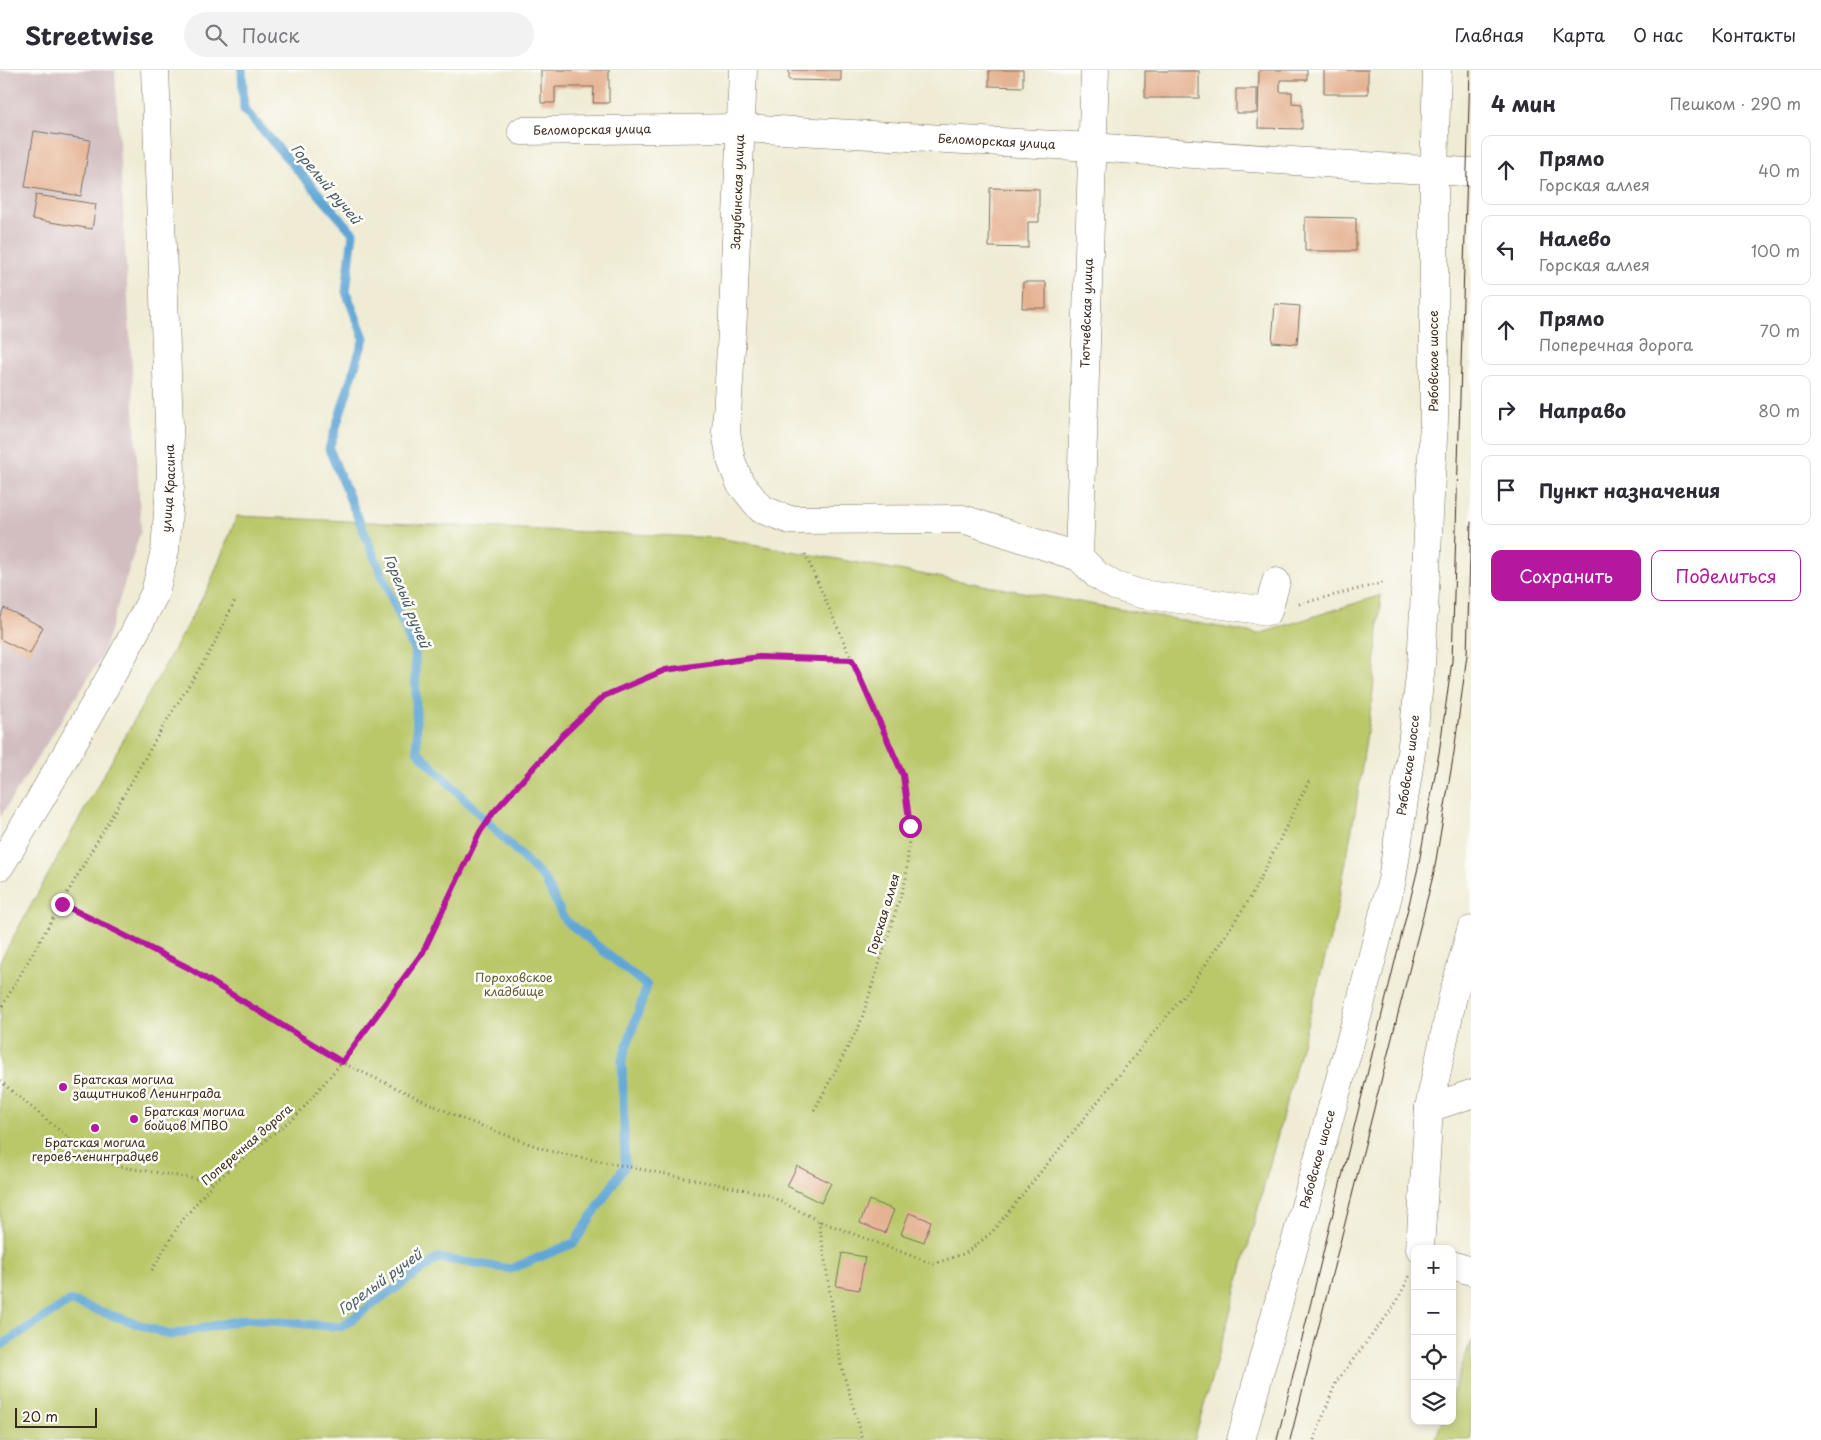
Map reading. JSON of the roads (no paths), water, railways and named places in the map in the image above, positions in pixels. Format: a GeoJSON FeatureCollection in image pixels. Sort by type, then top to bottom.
{"type":"FeatureCollection","features":[{"type":"Feature","properties":{"kind":"main road","name":"улица Красина"},"geometry":{"type":"LineString","coordinates":[[0,866],[123,655],[155,593],[165,550],[171,474],[155,70]]}},
{"type":"Feature","properties":{"kind":"main road","name":"Зарубинская улица"},"geometry":{"type":"LineString","coordinates":[[743,70],[726,432],[731,460],[740,483],[761,509],[790,520],[963,519],[1079,557]]}},
{"type":"Feature","properties":{"kind":"main road","name":"Тютчевская улица"},"geometry":{"type":"LineString","coordinates":[[1079,557],[1095,70]]}},
{"type":"Feature","properties":{"kind":"main road","name":"Рябовское шоссе"},"geometry":{"type":"LineString","coordinates":[[1241,1440],[1358,1013],[1392,880],[1410,763],[1422,666],[1434,420],[1434,171],[1437,70]]}},
{"type":"Feature","properties":{"kind":"main road","name":"Беломорская улица"},"geometry":{"type":"LineString","coordinates":[[522,130],[741,128],[1092,146],[1434,171],[1471,172]]}},
{"type":"Feature","properties":{"kind":"main road"},"geometry":{"type":"LineString","coordinates":[[1079,557],[1097,575],[1115,586],[1141,594],[1268,611],[1276,582]]}},
{"type":"Feature","properties":{"kind":"main road"},"geometry":{"type":"LineString","coordinates":[[1420,1245],[1429,1108],[1453,996],[1471,930]]}},
{"type":"Feature","properties":{"kind":"main road"},"geometry":{"type":"LineString","coordinates":[[1429,1108],[1471,1094]]}},
{"type":"Feature","properties":{"kind":"main road"},"geometry":{"type":"LineString","coordinates":[[1456,1266],[1471,1271]]}},
{"type":"Feature","properties":{"kind":"waterway","name":"Горелый ручей"},"geometry":{"type":"LineString","coordinates":[[0,1346],[70,1301],[170,1335],[246,1319],[341,1327],[438,1258],[511,1269],[574,1243],[625,1166],[622,1060],[647,986],[564,919],[545,880],[417,751],[415,653],[329,449],[364,338],[346,292],[353,233],[244,109],[242,70]]}},
{"type":"Feature","properties":{"kind":"tram line"},"geometry":{"type":"LineString","coordinates":[[1277,1440],[1418,868],[1439,753],[1452,661],[1470,70]]}},
{"type":"Feature","properties":{"kind":"tram line"},"geometry":{"type":"LineString","coordinates":[[1290,1440],[1434,872],[1454,752],[1467,655],[1471,522]]}},
{"type":"Feature","properties":{"kind":"place","name":"Братская могила защитников Ленинграда"},"geometry":{"type":"Point","coordinates":[63,1087]}},
{"type":"Feature","properties":{"kind":"place","name":"Братская могила бойцов МПВО"},"geometry":{"type":"Point","coordinates":[134,1119]}},
{"type":"Feature","properties":{"kind":"place","name":"Братская могила героев-ленинградцев"},"geometry":{"type":"Point","coordinates":[95,1128]}},
{"type":"Feature","properties":{"kind":"park label","name":"Пороховское кладбище"},"geometry":{"type":"Point","coordinates":[514,985]}}]}
